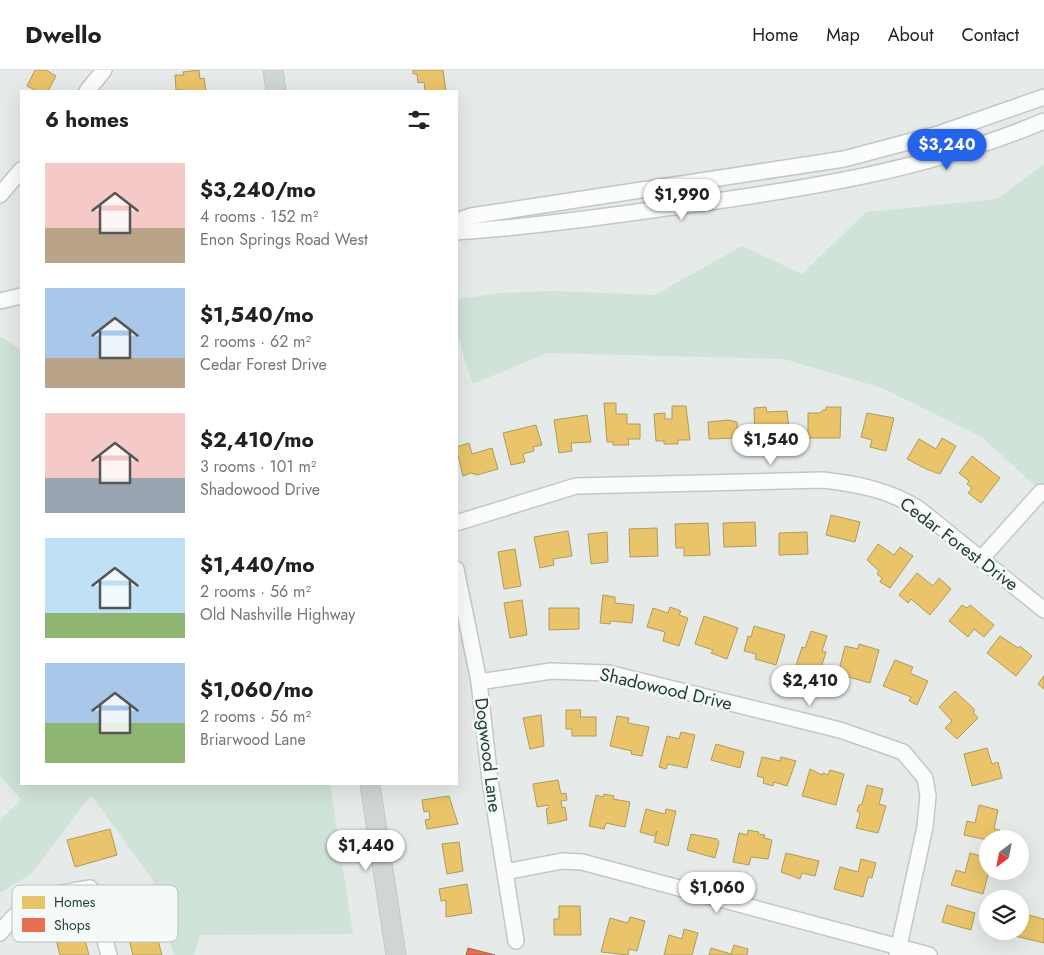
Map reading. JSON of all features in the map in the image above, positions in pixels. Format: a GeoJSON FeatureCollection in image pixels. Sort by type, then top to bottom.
{"type":"FeatureCollection","features":[{"type":"Feature","properties":{"kind":"main road"},"geometry":{"type":"LineString","coordinates":[[273,70],[276,90]]}},
{"type":"Feature","properties":{"kind":"main road"},"geometry":{"type":"LineString","coordinates":[[370,785],[396,955]]}},
{"type":"Feature","properties":{"kind":"street"},"geometry":{"type":"LineString","coordinates":[[88,90],[104,70]]}},
{"type":"Feature","properties":{"kind":"street"},"geometry":{"type":"LineString","coordinates":[[458,220],[471,216],[844,159],[976,122],[1044,97]]}},
{"type":"Feature","properties":{"kind":"street"},"geometry":{"type":"LineString","coordinates":[[458,232],[597,217],[783,192],[869,176],[983,144],[1044,121]]}},
{"type":"Feature","properties":{"kind":"street"},"geometry":{"type":"LineString","coordinates":[[976,122],[983,144]]}},
{"type":"Feature","properties":{"kind":"street"},"geometry":{"type":"LineString","coordinates":[[0,195],[20,171]]}},
{"type":"Feature","properties":{"kind":"street"},"geometry":{"type":"LineString","coordinates":[[0,301],[20,296]]}},
{"type":"Feature","properties":{"kind":"street","name":"Cedar Forest Drive"},"geometry":{"type":"LineString","coordinates":[[458,523],[576,486],[823,480],[855,484],[880,490],[904,499],[1044,610]]}},
{"type":"Feature","properties":{"kind":"street"},"geometry":{"type":"LineString","coordinates":[[981,559],[1041,492]]}},
{"type":"Feature","properties":{"kind":"street","name":"Dogwood Lane"},"geometry":{"type":"LineString","coordinates":[[458,579],[479,682],[490,780],[516,941]]}},
{"type":"Feature","properties":{"kind":"street","name":"Shadowood Drive"},"geometry":{"type":"LineString","coordinates":[[479,682],[550,671],[608,673],[840,730],[903,752],[925,778],[928,796],[925,827],[898,951]]}},
{"type":"Feature","properties":{"kind":"street"},"geometry":{"type":"LineString","coordinates":[[504,872],[562,861],[582,862],[898,951],[929,955]]}},
{"type":"Feature","properties":{"kind":"street"},"geometry":{"type":"LineString","coordinates":[[0,933],[12,917]]}},
{"type":"Feature","properties":{"kind":"street"},"geometry":{"type":"LineString","coordinates":[[105,942],[109,955]]}},
{"type":"Feature","properties":{"kind":"green space"},"geometry":{"type":"Polygon","coordinates":[[[1044,164],[1044,494],[982,437],[882,388],[784,359],[547,353],[473,384],[458,337],[458,300],[498,293],[555,291],[655,295],[742,246],[802,274],[866,212],[997,199],[1044,164]]]}},
{"type":"Feature","properties":{"kind":"green space"},"geometry":{"type":"Polygon","coordinates":[[[0,336],[20,349],[20,785],[330,785],[353,934],[200,935],[194,955],[174,955],[170,942],[178,942],[178,885],[154,885],[153,880],[91,795],[31,874],[0,893],[0,820],[21,800],[0,776],[0,336]]]}},
{"type":"Feature","properties":{"kind":"building: Homes"},"geometry":{"type":"Polygon","coordinates":[[[35,70],[46,70],[56,76],[49,90],[35,90],[27,86],[35,70]]]}},
{"type":"Feature","properties":{"kind":"building: Homes"},"geometry":{"type":"Polygon","coordinates":[[[199,70],[200,79],[204,78],[206,90],[176,90],[175,75],[184,75],[183,72],[199,70]]]}},
{"type":"Feature","properties":{"kind":"building: Homes"},"geometry":{"type":"Polygon","coordinates":[[[413,70],[443,70],[446,90],[425,90],[424,82],[418,83],[417,74],[413,74],[413,70]]]}},
{"type":"Feature","properties":{"kind":"building: Homes"},"geometry":{"type":"Polygon","coordinates":[[[604,403],[616,403],[616,414],[627,414],[627,424],[640,424],[640,439],[628,439],[629,445],[613,445],[613,442],[607,442],[604,403]]]}},
{"type":"Feature","properties":{"kind":"building: Homes"},"geometry":{"type":"Polygon","coordinates":[[[672,406],[686,406],[690,440],[678,440],[678,444],[664,444],[664,441],[656,441],[654,414],[665,413],[665,419],[672,419],[672,406]]]}},
{"type":"Feature","properties":{"kind":"building: Homes"},"geometry":{"type":"Polygon","coordinates":[[[766,407],[767,412],[787,411],[790,440],[774,440],[774,436],[755,436],[754,408],[766,407]]]}},
{"type":"Feature","properties":{"kind":"building: Homes"},"geometry":{"type":"Polygon","coordinates":[[[826,407],[841,407],[840,438],[808,438],[808,413],[820,413],[826,410],[826,407]]]}},
{"type":"Feature","properties":{"kind":"building: Homes"},"geometry":{"type":"Polygon","coordinates":[[[867,413],[894,418],[886,451],[870,447],[872,440],[861,437],[867,413]]]}},
{"type":"Feature","properties":{"kind":"building: Homes"},"geometry":{"type":"Polygon","coordinates":[[[587,415],[591,442],[571,443],[572,451],[559,453],[554,420],[587,415]]]}},
{"type":"Feature","properties":{"kind":"building: Homes"},"geometry":{"type":"Polygon","coordinates":[[[728,420],[737,422],[738,438],[709,439],[708,422],[728,420]]]}},
{"type":"Feature","properties":{"kind":"building: Homes"},"geometry":{"type":"Polygon","coordinates":[[[536,425],[542,445],[533,447],[534,451],[523,454],[525,462],[511,465],[503,433],[536,425]]]}},
{"type":"Feature","properties":{"kind":"building: Homes"},"geometry":{"type":"Polygon","coordinates":[[[942,438],[956,446],[940,474],[907,459],[919,439],[936,449],[942,438]]]}},
{"type":"Feature","properties":{"kind":"building: Homes"},"geometry":{"type":"Polygon","coordinates":[[[469,443],[472,454],[492,448],[498,469],[477,475],[471,473],[463,476],[458,446],[469,443]]]}},
{"type":"Feature","properties":{"kind":"building: Homes"},"geometry":{"type":"Polygon","coordinates":[[[972,456],[1000,478],[981,503],[968,493],[972,488],[967,484],[969,481],[959,473],[972,456]]]}},
{"type":"Feature","properties":{"kind":"building: Homes"},"geometry":{"type":"Polygon","coordinates":[[[831,515],[860,522],[855,542],[826,535],[831,515]]]}},
{"type":"Feature","properties":{"kind":"building: Homes"},"geometry":{"type":"Polygon","coordinates":[[[755,522],[756,546],[724,547],[723,523],[755,522]]]}},
{"type":"Feature","properties":{"kind":"building: Homes"},"geometry":{"type":"Polygon","coordinates":[[[708,523],[710,555],[684,556],[684,548],[676,548],[675,524],[708,523]]]}},
{"type":"Feature","properties":{"kind":"building: Homes"},"geometry":{"type":"Polygon","coordinates":[[[657,528],[658,556],[630,557],[629,529],[657,528]]]}},
{"type":"Feature","properties":{"kind":"building: Homes"},"geometry":{"type":"Polygon","coordinates":[[[568,531],[572,556],[553,559],[554,565],[540,568],[534,537],[568,531]]]}},
{"type":"Feature","properties":{"kind":"building: Homes"},"geometry":{"type":"Polygon","coordinates":[[[607,532],[608,562],[591,564],[588,534],[607,532]]]}},
{"type":"Feature","properties":{"kind":"building: Homes"},"geometry":{"type":"Polygon","coordinates":[[[807,532],[808,554],[779,555],[779,533],[807,532]]]}},
{"type":"Feature","properties":{"kind":"building: Homes"},"geometry":{"type":"Polygon","coordinates":[[[878,544],[894,555],[900,547],[913,556],[890,588],[880,582],[882,578],[877,574],[879,571],[867,560],[878,544]]]}},
{"type":"Feature","properties":{"kind":"building: Homes"},"geometry":{"type":"Polygon","coordinates":[[[515,549],[521,586],[504,589],[498,552],[515,549]]]}},
{"type":"Feature","properties":{"kind":"building: Homes"},"geometry":{"type":"Polygon","coordinates":[[[917,573],[933,586],[939,578],[951,589],[930,615],[911,599],[908,603],[899,595],[917,573]]]}},
{"type":"Feature","properties":{"kind":"building: Homes"},"geometry":{"type":"Polygon","coordinates":[[[603,595],[615,597],[615,603],[634,605],[632,623],[611,621],[610,624],[600,623],[603,595]]]}},
{"type":"Feature","properties":{"kind":"building: Homes"},"geometry":{"type":"Polygon","coordinates":[[[522,600],[527,635],[510,638],[504,603],[522,600]]]}},
{"type":"Feature","properties":{"kind":"building: Homes"},"geometry":{"type":"Polygon","coordinates":[[[962,605],[967,608],[970,605],[994,625],[984,637],[974,629],[968,637],[949,621],[962,605]]]}},
{"type":"Feature","properties":{"kind":"building: Homes"},"geometry":{"type":"Polygon","coordinates":[[[670,607],[681,611],[679,615],[688,618],[679,646],[663,641],[665,632],[647,627],[653,608],[668,613],[670,607]]]}},
{"type":"Feature","properties":{"kind":"building: Homes"},"geometry":{"type":"Polygon","coordinates":[[[549,608],[579,608],[579,629],[549,630],[549,608]]]}},
{"type":"Feature","properties":{"kind":"building: Homes"},"geometry":{"type":"Polygon","coordinates":[[[704,616],[738,628],[727,659],[711,653],[713,650],[695,644],[704,616]]]}},
{"type":"Feature","properties":{"kind":"building: Homes"},"geometry":{"type":"Polygon","coordinates":[[[754,626],[785,635],[776,665],[755,659],[756,654],[744,651],[748,636],[751,637],[754,626]]]}},
{"type":"Feature","properties":{"kind":"building: Homes"},"geometry":{"type":"Polygon","coordinates":[[[811,631],[827,636],[822,651],[826,652],[817,680],[794,672],[802,647],[805,648],[811,631]]]}},
{"type":"Feature","properties":{"kind":"building: Homes"},"geometry":{"type":"Polygon","coordinates":[[[1000,636],[1018,648],[1020,646],[1032,656],[1016,676],[987,653],[1000,636]]]}},
{"type":"Feature","properties":{"kind":"building: Homes"},"geometry":{"type":"Polygon","coordinates":[[[859,644],[879,650],[870,683],[838,674],[845,646],[858,649],[859,644]]]}},
{"type":"Feature","properties":{"kind":"building: Homes"},"geometry":{"type":"Polygon","coordinates":[[[895,660],[913,667],[910,673],[928,681],[917,705],[909,701],[911,697],[883,686],[895,660]]]}},
{"type":"Feature","properties":{"kind":"building: Homes"},"geometry":{"type":"Polygon","coordinates":[[[1044,676],[1044,689],[1038,684],[1044,676]]]}},
{"type":"Feature","properties":{"kind":"building: Homes"},"geometry":{"type":"Polygon","coordinates":[[[955,691],[975,710],[973,712],[978,718],[957,739],[945,728],[952,721],[939,707],[955,691]]]}},
{"type":"Feature","properties":{"kind":"building: Homes"},"geometry":{"type":"Polygon","coordinates":[[[566,710],[581,710],[580,717],[596,717],[596,736],[572,736],[572,729],[566,729],[566,710]]]}},
{"type":"Feature","properties":{"kind":"building: Homes"},"geometry":{"type":"Polygon","coordinates":[[[541,715],[544,746],[530,749],[523,718],[541,715]]]}},
{"type":"Feature","properties":{"kind":"building: Homes"},"geometry":{"type":"Polygon","coordinates":[[[617,716],[629,718],[628,723],[649,727],[642,756],[631,754],[632,751],[610,746],[617,716]]]}},
{"type":"Feature","properties":{"kind":"building: Homes"},"geometry":{"type":"Polygon","coordinates":[[[681,732],[695,735],[687,768],[668,764],[666,769],[659,767],[667,736],[679,739],[681,732]]]}},
{"type":"Feature","properties":{"kind":"building: Homes"},"geometry":{"type":"Polygon","coordinates":[[[716,744],[744,752],[740,768],[711,760],[716,744]]]}},
{"type":"Feature","properties":{"kind":"building: Homes"},"geometry":{"type":"Polygon","coordinates":[[[987,748],[992,764],[998,762],[1002,778],[972,786],[964,754],[987,748]]]}},
{"type":"Feature","properties":{"kind":"building: Homes"},"geometry":{"type":"Polygon","coordinates":[[[762,757],[780,761],[781,757],[796,761],[787,786],[774,782],[773,786],[763,783],[764,778],[757,776],[762,757]]]}},
{"type":"Feature","properties":{"kind":"building: Homes"},"geometry":{"type":"Polygon","coordinates":[[[810,769],[822,775],[823,773],[828,775],[830,770],[844,774],[836,805],[802,796],[810,769]]]}},
{"type":"Feature","properties":{"kind":"building: Homes"},"geometry":{"type":"Polygon","coordinates":[[[558,780],[561,794],[566,793],[567,800],[561,801],[562,808],[565,807],[567,820],[548,824],[546,809],[549,808],[548,805],[537,807],[533,784],[558,780]]]}},
{"type":"Feature","properties":{"kind":"building: Homes"},"geometry":{"type":"Polygon","coordinates":[[[867,785],[883,789],[879,804],[886,806],[878,833],[856,828],[860,814],[857,811],[859,805],[862,804],[867,785]]]}},
{"type":"Feature","properties":{"kind":"building: Homes"},"geometry":{"type":"Polygon","coordinates":[[[604,794],[614,796],[613,799],[630,802],[625,827],[606,823],[604,829],[589,826],[596,795],[603,797],[604,794]]]}},
{"type":"Feature","properties":{"kind":"building: Homes"},"geometry":{"type":"Polygon","coordinates":[[[449,796],[458,824],[427,829],[425,820],[430,819],[429,811],[424,812],[422,800],[449,796]]]}},
{"type":"Feature","properties":{"kind":"building: Homes"},"geometry":{"type":"Polygon","coordinates":[[[979,805],[998,810],[994,829],[1000,830],[979,830],[979,838],[964,835],[967,821],[975,823],[979,805]]]}},
{"type":"Feature","properties":{"kind":"building: Homes"},"geometry":{"type":"Polygon","coordinates":[[[646,809],[665,814],[666,809],[676,811],[668,846],[654,842],[657,831],[654,836],[640,832],[646,809]]]}},
{"type":"Feature","properties":{"kind":"building: Homes"},"geometry":{"type":"Polygon","coordinates":[[[110,829],[117,855],[75,867],[67,840],[110,829]]]}},
{"type":"Feature","properties":{"kind":"building: Homes"},"geometry":{"type":"Polygon","coordinates":[[[748,830],[759,832],[758,834],[765,835],[764,838],[772,840],[768,859],[751,857],[749,865],[733,862],[739,833],[747,835],[748,830]]]}},
{"type":"Feature","properties":{"kind":"building: Homes"},"geometry":{"type":"Polygon","coordinates":[[[691,834],[717,839],[719,842],[715,858],[687,850],[691,834]]]}},
{"type":"Feature","properties":{"kind":"building: Homes"},"geometry":{"type":"Polygon","coordinates":[[[459,842],[463,871],[447,874],[442,844],[459,842]]]}},
{"type":"Feature","properties":{"kind":"building: Homes"},"geometry":{"type":"Polygon","coordinates":[[[786,853],[819,861],[815,876],[802,873],[800,879],[781,872],[786,853]]]}},
{"type":"Feature","properties":{"kind":"building: Homes"},"geometry":{"type":"Polygon","coordinates":[[[970,853],[979,856],[979,880],[987,880],[984,890],[979,890],[979,893],[951,885],[956,870],[965,873],[970,853]]]}},
{"type":"Feature","properties":{"kind":"building: Homes"},"geometry":{"type":"Polygon","coordinates":[[[861,859],[876,863],[872,878],[868,877],[863,897],[834,889],[840,867],[858,872],[861,859]]]}},
{"type":"Feature","properties":{"kind":"building: Homes"},"geometry":{"type":"Polygon","coordinates":[[[467,884],[472,913],[446,917],[446,900],[441,901],[439,889],[467,884]]]}},
{"type":"Feature","properties":{"kind":"building: Homes"},"geometry":{"type":"Polygon","coordinates":[[[947,905],[975,913],[971,930],[942,922],[947,905]]]}},
{"type":"Feature","properties":{"kind":"building: Homes"},"geometry":{"type":"Polygon","coordinates":[[[559,906],[580,906],[581,935],[554,935],[554,919],[559,919],[559,906]]]}},
{"type":"Feature","properties":{"kind":"building: Homes"},"geometry":{"type":"Polygon","coordinates":[[[1029,915],[1044,919],[1044,943],[1029,939],[1029,915]]]}},
{"type":"Feature","properties":{"kind":"building: Homes"},"geometry":{"type":"Polygon","coordinates":[[[630,917],[645,921],[637,951],[629,949],[628,955],[601,952],[610,918],[628,923],[630,917]]]}},
{"type":"Feature","properties":{"kind":"building: Homes"},"geometry":{"type":"Polygon","coordinates":[[[684,929],[698,933],[692,955],[664,955],[669,935],[682,939],[684,929]]]}},
{"type":"Feature","properties":{"kind":"building: Homes"},"geometry":{"type":"Polygon","coordinates":[[[57,942],[86,942],[89,955],[60,955],[57,942]]]}},
{"type":"Feature","properties":{"kind":"building: Homes"},"geometry":{"type":"Polygon","coordinates":[[[130,942],[159,942],[162,955],[133,955],[130,942]]]}},
{"type":"Feature","properties":{"kind":"building: Homes"},"geometry":{"type":"Polygon","coordinates":[[[734,945],[748,949],[747,955],[709,955],[711,948],[731,954],[734,945]]]}},
{"type":"Feature","properties":{"kind":"building: Shops"},"geometry":{"type":"Polygon","coordinates":[[[468,948],[495,955],[466,955],[468,948]]]}}]}
